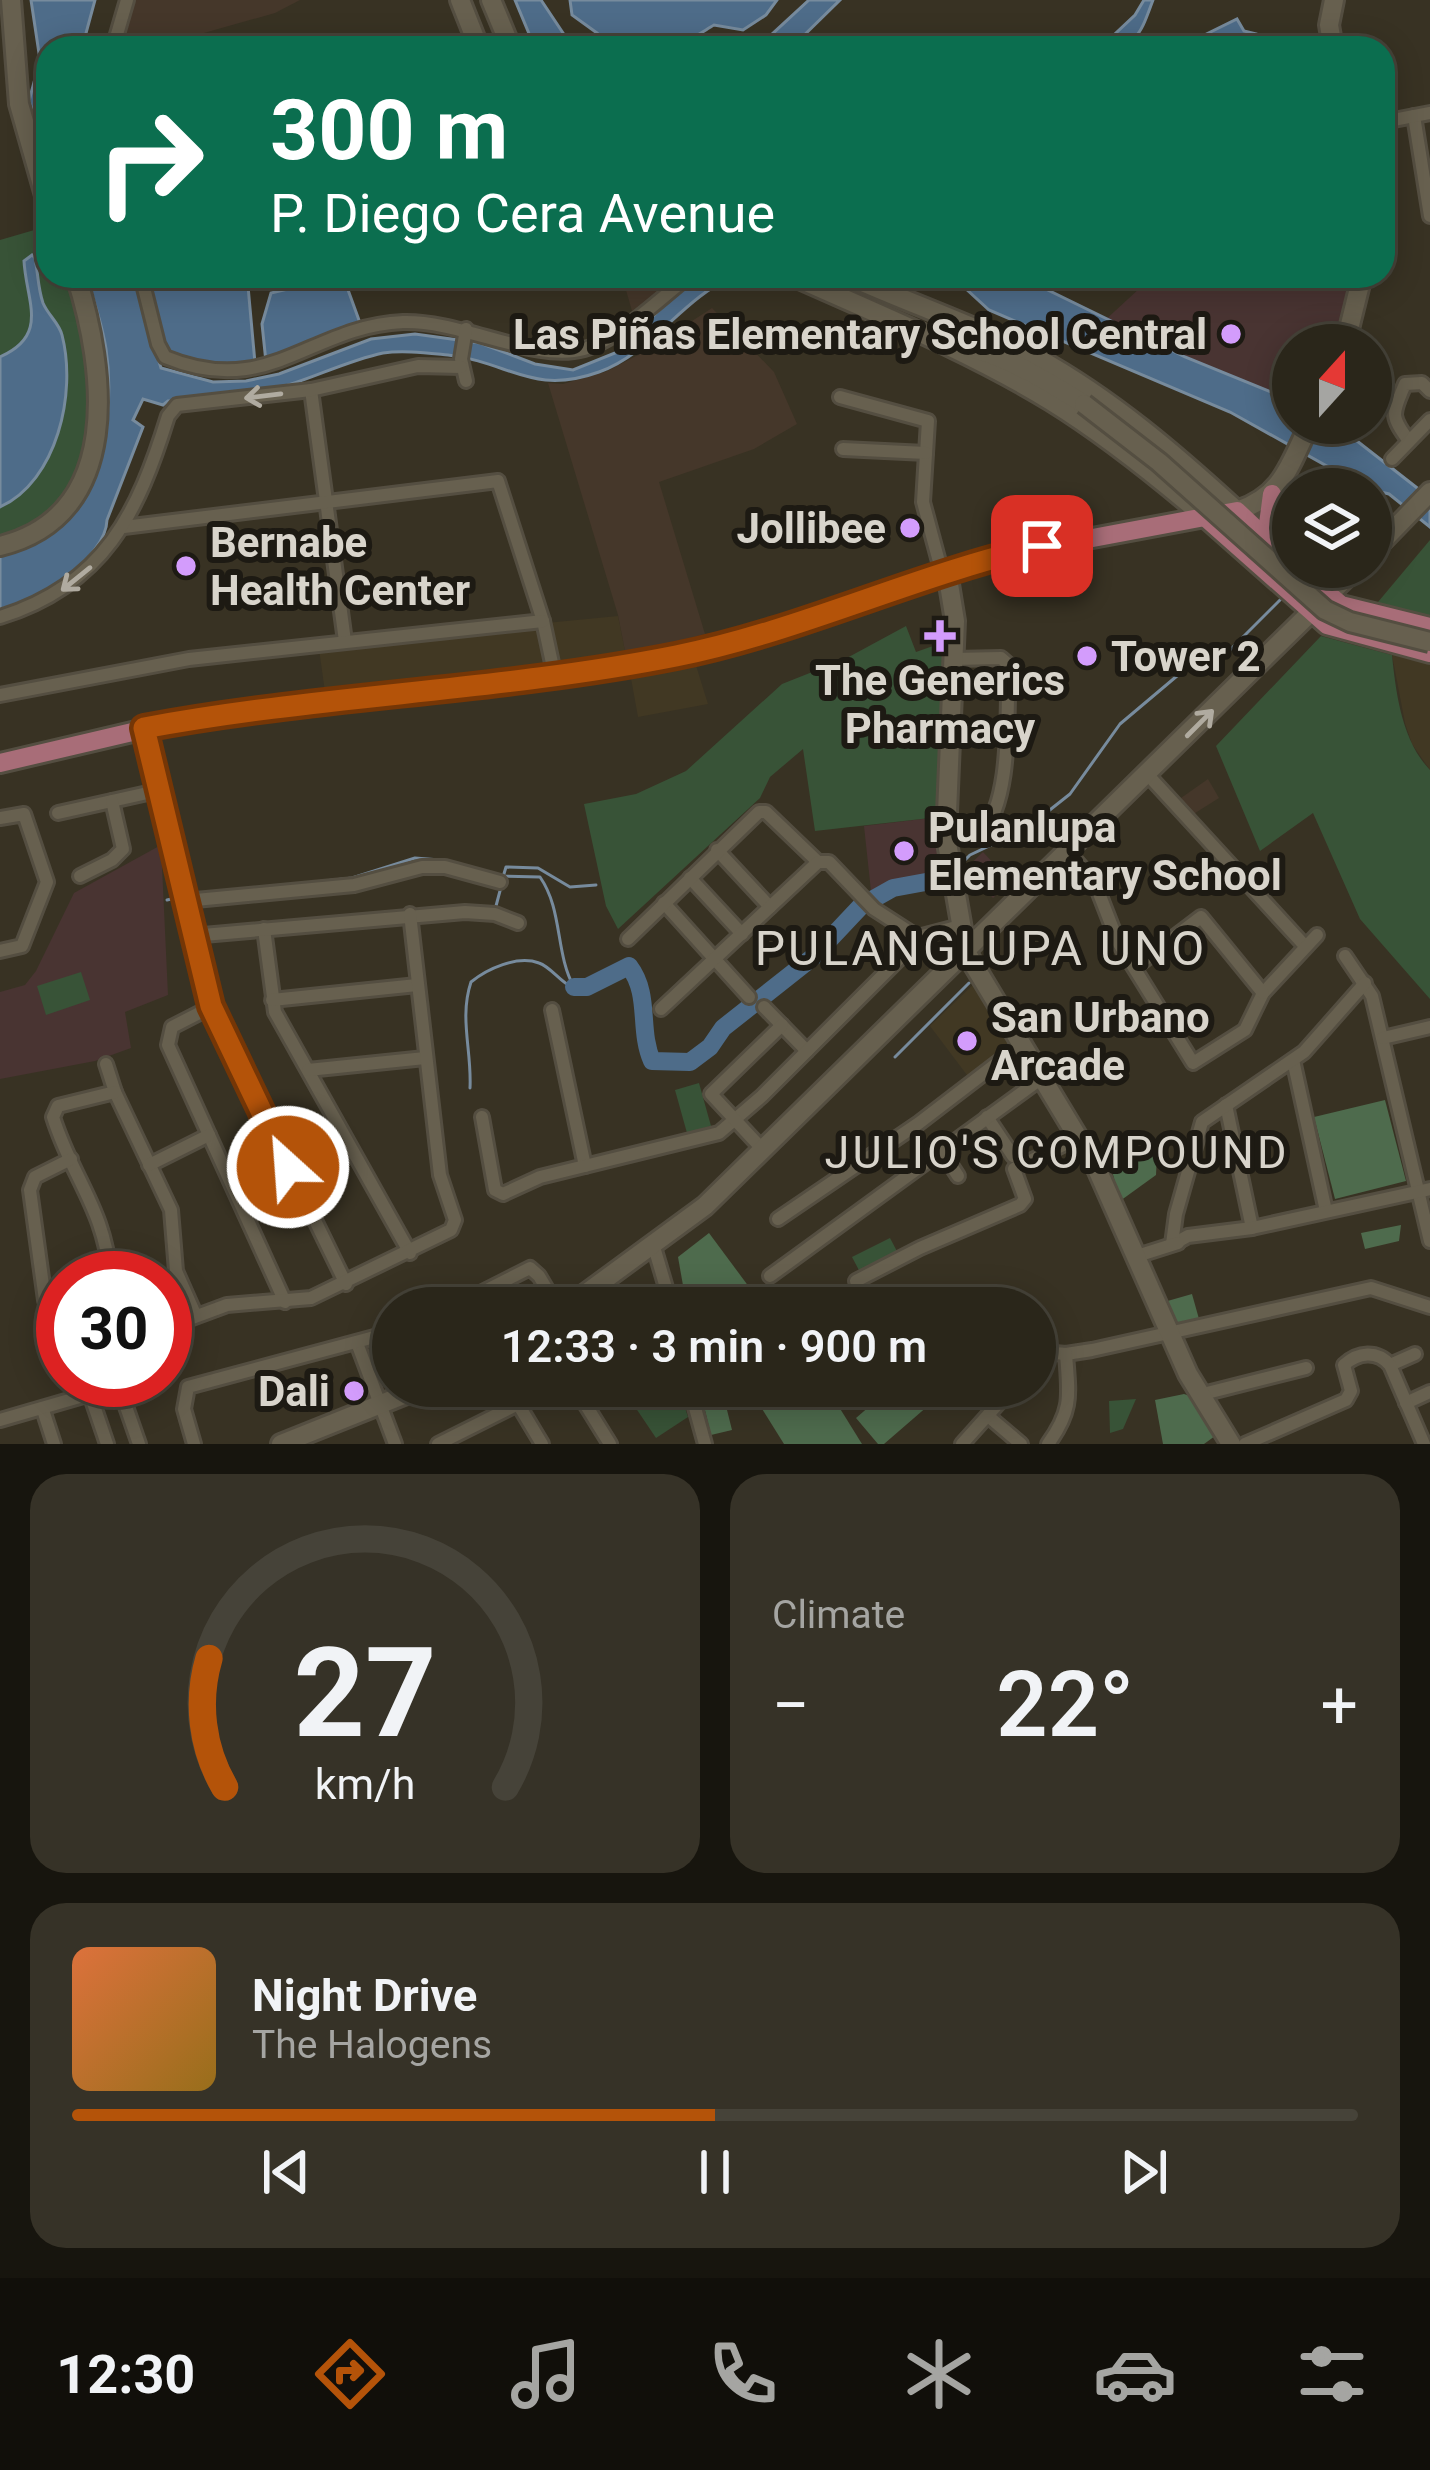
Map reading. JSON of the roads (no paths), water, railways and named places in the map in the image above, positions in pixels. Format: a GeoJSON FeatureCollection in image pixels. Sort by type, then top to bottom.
{"type":"FeatureCollection","features":[{"type":"Feature","properties":{"kind":"main road"},"geometry":{"type":"LineString","coordinates":[[11,0],[19,104],[36,164]]}},
{"type":"Feature","properties":{"kind":"main road"},"geometry":{"type":"LineString","coordinates":[[460,0],[474,36]]}},
{"type":"Feature","properties":{"kind":"main road"},"geometry":{"type":"LineString","coordinates":[[491,0],[506,36]]}},
{"type":"Feature","properties":{"kind":"main road"},"geometry":{"type":"LineString","coordinates":[[1331,36],[1334,0]]}},
{"type":"Feature","properties":{"kind":"main road"},"geometry":{"type":"LineString","coordinates":[[0,547],[47,527],[69,503],[88,465],[97,431],[100,382],[94,335],[80,288]]}},
{"type":"Feature","properties":{"kind":"main road"},"geometry":{"type":"LineString","coordinates":[[820,288],[939,341],[1074,416],[1205,518],[1305,608],[1344,633],[1430,653]]}},
{"type":"Feature","properties":{"kind":"main road"},"geometry":{"type":"LineString","coordinates":[[876,288],[998,339],[1064,374],[1140,427],[1272,544]]}},
{"type":"Feature","properties":{"kind":"main road"},"geometry":{"type":"LineString","coordinates":[[1350,324],[1359,288]]}},
{"type":"Feature","properties":{"kind":"main road"},"geometry":{"type":"LineString","coordinates":[[948,320],[987,351],[1084,404],[1190,489],[1325,610],[1350,622],[1430,642]]}},
{"type":"Feature","properties":{"kind":"main road"},"geometry":{"type":"LineString","coordinates":[[939,341],[987,351]]}},
{"type":"Feature","properties":{"kind":"main road"},"geometry":{"type":"LineString","coordinates":[[1392,531],[1430,492]]}},
{"type":"Feature","properties":{"kind":"main road"},"geometry":{"type":"LineString","coordinates":[[0,763],[144,728],[315,703],[555,677],[723,644],[945,572],[1042,546],[1237,511],[1272,494]]}},
{"type":"Feature","properties":{"kind":"main road"},"geometry":{"type":"LineString","coordinates":[[1272,494],[1272,535]]}},
{"type":"Feature","properties":{"kind":"main road"},"geometry":{"type":"LineString","coordinates":[[945,572],[955,621],[946,837],[966,952],[1118,1209],[1168,1332],[1199,1395],[1231,1444]]}},
{"type":"Feature","properties":{"kind":"main road"},"geometry":{"type":"LineString","coordinates":[[1319,588],[1354,609],[1430,627]]}},
{"type":"Feature","properties":{"kind":"main road"},"geometry":{"type":"LineString","coordinates":[[594,1287],[705,1206],[1148,775],[1326,588]]}},
{"type":"Feature","properties":{"kind":"main road"},"geometry":{"type":"LineString","coordinates":[[281,1444],[381,1407]]}},
{"type":"Feature","properties":{"kind":"street"},"geometry":{"type":"LineString","coordinates":[[116,36],[127,0]]}},
{"type":"Feature","properties":{"kind":"street"},"geometry":{"type":"LineString","coordinates":[[1395,120],[1430,113]]}},
{"type":"Feature","properties":{"kind":"street"},"geometry":{"type":"LineString","coordinates":[[1414,116],[1430,215]]}},
{"type":"Feature","properties":{"kind":"street"},"geometry":{"type":"LineString","coordinates":[[144,288],[165,357],[214,371],[260,369],[373,326],[404,322],[545,351],[583,350],[602,342],[673,288]]}},
{"type":"Feature","properties":{"kind":"street"},"geometry":{"type":"LineString","coordinates":[[466,332],[461,363],[466,382]]}},
{"type":"Feature","properties":{"kind":"street"},"geometry":{"type":"LineString","coordinates":[[0,617],[67,588],[100,557],[124,526],[173,407],[311,390],[418,366],[461,363]]}},
{"type":"Feature","properties":{"kind":"street"},"geometry":{"type":"LineString","coordinates":[[1409,441],[1394,422],[1393,412],[1405,384],[1422,383],[1430,392]]}},
{"type":"Feature","properties":{"kind":"street"},"geometry":{"type":"LineString","coordinates":[[311,390],[345,641]]}},
{"type":"Feature","properties":{"kind":"street"},"geometry":{"type":"LineString","coordinates":[[840,397],[928,421],[923,502],[945,572]]}},
{"type":"Feature","properties":{"kind":"street"},"geometry":{"type":"LineString","coordinates":[[1392,459],[1430,420]]}},
{"type":"Feature","properties":{"kind":"street"},"geometry":{"type":"LineString","coordinates":[[843,449],[926,453]]}},
{"type":"Feature","properties":{"kind":"street"},"geometry":{"type":"LineString","coordinates":[[124,526],[498,481],[543,622],[555,677]]}},
{"type":"Feature","properties":{"kind":"street"},"geometry":{"type":"LineString","coordinates":[[0,695],[189,659],[543,622]]}},
{"type":"Feature","properties":{"kind":"street"},"geometry":{"type":"LineString","coordinates":[[946,837],[981,834],[988,827],[1002,783],[1009,665],[1001,658],[954,659]]}},
{"type":"Feature","properties":{"kind":"street"},"geometry":{"type":"LineString","coordinates":[[144,728],[211,1006],[346,1284]]}},
{"type":"Feature","properties":{"kind":"street"},"geometry":{"type":"LineString","coordinates":[[1148,775],[1305,946]]}},
{"type":"Feature","properties":{"kind":"street"},"geometry":{"type":"LineString","coordinates":[[58,813],[161,790]]}},
{"type":"Feature","properties":{"kind":"street"},"geometry":{"type":"LineString","coordinates":[[80,876],[123,849],[112,801]]}},
{"type":"Feature","properties":{"kind":"street"},"geometry":{"type":"LineString","coordinates":[[628,939],[759,812],[766,812],[818,862]]}},
{"type":"Feature","properties":{"kind":"street"},"geometry":{"type":"LineString","coordinates":[[0,818],[24,814],[47,882],[22,946],[0,951]]}},
{"type":"Feature","properties":{"kind":"street"},"geometry":{"type":"LineString","coordinates":[[717,850],[770,907]]}},
{"type":"Feature","properties":{"kind":"street"},"geometry":{"type":"LineString","coordinates":[[1069,853],[1095,883],[1110,927],[1193,1063],[1245,1030],[1264,993],[1317,935]]}},
{"type":"Feature","properties":{"kind":"street"},"geometry":{"type":"LineString","coordinates":[[661,1010],[818,862],[829,862],[870,904],[919,938]]}},
{"type":"Feature","properties":{"kind":"street"},"geometry":{"type":"LineString","coordinates":[[185,901],[354,885],[422,867],[445,867],[500,882]]}},
{"type":"Feature","properties":{"kind":"street"},"geometry":{"type":"LineString","coordinates":[[689,878],[742,934]]}},
{"type":"Feature","properties":{"kind":"street"},"geometry":{"type":"LineString","coordinates":[[664,903],[748,997]]}},
{"type":"Feature","properties":{"kind":"street"},"geometry":{"type":"LineString","coordinates":[[192,936],[410,914],[494,914],[518,923]]}},
{"type":"Feature","properties":{"kind":"street"},"geometry":{"type":"LineString","coordinates":[[192,1315],[247,1301],[311,1298],[446,1235],[454,1225],[440,1174],[410,914]]}},
{"type":"Feature","properties":{"kind":"street"},"geometry":{"type":"LineString","coordinates":[[1135,967],[1201,916],[1264,993]]}},
{"type":"Feature","properties":{"kind":"street"},"geometry":{"type":"LineString","coordinates":[[482,1118],[497,1193],[719,1133],[919,938],[960,926]]}},
{"type":"Feature","properties":{"kind":"street"},"geometry":{"type":"LineString","coordinates":[[264,929],[272,1000],[410,1253]]}},
{"type":"Feature","properties":{"kind":"street"},"geometry":{"type":"LineString","coordinates":[[1345,956],[1365,983],[1383,1038],[1425,1190],[1430,1241]]}},
{"type":"Feature","properties":{"kind":"street"},"geometry":{"type":"LineString","coordinates":[[1175,1243],[1176,1214],[1202,1122],[1309,1047],[1365,983]]}},
{"type":"Feature","properties":{"kind":"street"},"geometry":{"type":"LineString","coordinates":[[272,1000],[417,986]]}},
{"type":"Feature","properties":{"kind":"street"},"geometry":{"type":"LineString","coordinates":[[211,1006],[177,1023],[167,1038],[284,1302]]}},
{"type":"Feature","properties":{"kind":"street"},"geometry":{"type":"LineString","coordinates":[[764,1007],[807,1051]]}},
{"type":"Feature","properties":{"kind":"street"},"geometry":{"type":"LineString","coordinates":[[551,1010],[585,1166]]}},
{"type":"Feature","properties":{"kind":"street"},"geometry":{"type":"LineString","coordinates":[[763,1150],[711,1092],[782,1025]]}},
{"type":"Feature","properties":{"kind":"street"},"geometry":{"type":"LineString","coordinates":[[1383,1038],[1430,1027]]}},
{"type":"Feature","properties":{"kind":"street"},"geometry":{"type":"LineString","coordinates":[[778,1219],[892,1138],[920,1124],[1022,1044]]}},
{"type":"Feature","properties":{"kind":"street"},"geometry":{"type":"LineString","coordinates":[[308,1070],[425,1058]]}},
{"type":"Feature","properties":{"kind":"street"},"geometry":{"type":"LineString","coordinates":[[1293,1060],[1326,1211]]}},
{"type":"Feature","properties":{"kind":"street"},"geometry":{"type":"LineString","coordinates":[[106,1064],[171,1210],[176,1271],[195,1314]]}},
{"type":"Feature","properties":{"kind":"street"},"geometry":{"type":"LineString","coordinates":[[770,1276],[1042,1078]]}},
{"type":"Feature","properties":{"kind":"street"},"geometry":{"type":"LineString","coordinates":[[108,1251],[101,1221],[56,1126],[54,1110],[115,1092]]}},
{"type":"Feature","properties":{"kind":"street"},"geometry":{"type":"LineString","coordinates":[[1226,1105],[1252,1228]]}},
{"type":"Feature","properties":{"kind":"street"},"geometry":{"type":"LineString","coordinates":[[987,1117],[1013,1156]]}},
{"type":"Feature","properties":{"kind":"street"},"geometry":{"type":"LineString","coordinates":[[148,1165],[209,1136]]}},
{"type":"Feature","properties":{"kind":"street"},"geometry":{"type":"LineString","coordinates":[[856,1281],[1020,1204],[1024,1199],[1014,1168],[1079,1137]]}},
{"type":"Feature","properties":{"kind":"street"},"geometry":{"type":"LineString","coordinates":[[940,1150],[958,1176]]}},
{"type":"Feature","properties":{"kind":"street"},"geometry":{"type":"LineString","coordinates":[[38,1251],[30,1190],[34,1177],[71,1159]]}},
{"type":"Feature","properties":{"kind":"street"},"geometry":{"type":"LineString","coordinates":[[1137,1256],[1182,1237],[1252,1228],[1425,1190]]}},
{"type":"Feature","properties":{"kind":"street"},"geometry":{"type":"LineString","coordinates":[[654,1247],[666,1287]]}},
{"type":"Feature","properties":{"kind":"street"},"geometry":{"type":"LineString","coordinates":[[492,1287],[530,1268],[547,1287]]}},
{"type":"Feature","properties":{"kind":"street"},"geometry":{"type":"LineString","coordinates":[[1056,1353],[1371,1288],[1430,1307]]}},
{"type":"Feature","properties":{"kind":"street"},"geometry":{"type":"LineString","coordinates":[[194,1444],[184,1409],[188,1387],[372,1338]]}},
{"type":"Feature","properties":{"kind":"street"},"geometry":{"type":"LineString","coordinates":[[357,1343],[372,1383]]}},
{"type":"Feature","properties":{"kind":"street"},"geometry":{"type":"LineString","coordinates":[[1245,1444],[1274,1439],[1346,1400],[1351,1391],[1343,1370],[1347,1361],[1369,1353],[1390,1365],[1427,1443]]}},
{"type":"Feature","properties":{"kind":"street"},"geometry":{"type":"LineString","coordinates":[[1048,1444],[1066,1420],[1070,1405],[1066,1354]]}},
{"type":"Feature","properties":{"kind":"street"},"geometry":{"type":"LineString","coordinates":[[1390,1365],[1415,1354]]}},
{"type":"Feature","properties":{"kind":"street"},"geometry":{"type":"LineString","coordinates":[[1199,1395],[1306,1368]]}},
{"type":"Feature","properties":{"kind":"street"},"geometry":{"type":"LineString","coordinates":[[1406,1403],[1430,1392]]}},
{"type":"Feature","properties":{"kind":"street"},"geometry":{"type":"LineString","coordinates":[[0,1420],[90,1394],[107,1444]]}},
{"type":"Feature","properties":{"kind":"street"},"geometry":{"type":"LineString","coordinates":[[126,1407],[139,1444]]}},
{"type":"Feature","properties":{"kind":"street"},"geometry":{"type":"LineString","coordinates":[[381,1407],[395,1444]]}},
{"type":"Feature","properties":{"kind":"street"},"geometry":{"type":"LineString","coordinates":[[438,1444],[512,1407]]}},
{"type":"Feature","properties":{"kind":"street"},"geometry":{"type":"LineString","coordinates":[[520,1407],[542,1444]]}},
{"type":"Feature","properties":{"kind":"street"},"geometry":{"type":"LineString","coordinates":[[587,1407],[610,1444]]}},
{"type":"Feature","properties":{"kind":"street"},"geometry":{"type":"LineString","coordinates":[[695,1407],[705,1444]]}},
{"type":"Feature","properties":{"kind":"street"},"geometry":{"type":"LineString","coordinates":[[962,1444],[996,1407]]}},
{"type":"Feature","properties":{"kind":"street"},"geometry":{"type":"LineString","coordinates":[[43,1410],[54,1444]]}},
{"type":"Feature","properties":{"kind":"street"},"geometry":{"type":"LineString","coordinates":[[988,1416],[1021,1444]]}},
{"type":"Feature","properties":{"kind":"water"},"geometry":{"type":"Polygon","coordinates":[[[31,0],[95,0],[85,36],[36,36],[31,0]]]}},
{"type":"Feature","properties":{"kind":"water"},"geometry":{"type":"Polygon","coordinates":[[[515,0],[541,0],[565,36],[530,36],[515,0]]]}},
{"type":"Feature","properties":{"kind":"water"},"geometry":{"type":"Polygon","coordinates":[[[570,0],[777,0],[766,15],[743,30],[714,25],[695,36],[595,36],[572,15],[570,0]]]}},
{"type":"Feature","properties":{"kind":"water"},"geometry":{"type":"Polygon","coordinates":[[[809,0],[840,0],[803,36],[770,36],[809,0]]]}},
{"type":"Feature","properties":{"kind":"water"},"geometry":{"type":"Polygon","coordinates":[[[1144,0],[1153,0],[1136,36],[1113,36],[1144,0]]]}},
{"type":"Feature","properties":{"kind":"water"},"geometry":{"type":"Polygon","coordinates":[[[1237,19],[1244,31],[1256,34],[1256,36],[1202,36],[1237,19]]]}},
{"type":"Feature","properties":{"kind":"water"},"geometry":{"type":"Polygon","coordinates":[[[36,75],[36,120],[29,101],[36,75]]]}},
{"type":"Feature","properties":{"kind":"water"},"geometry":{"type":"Polygon","coordinates":[[[32,255],[35,258],[36,288],[62,335],[67,383],[49,456],[20,495],[0,507],[0,357],[15,348],[30,328],[24,261],[32,255]]]}},
{"type":"Feature","properties":{"kind":"water"},"geometry":{"type":"Polygon","coordinates":[[[90,288],[138,288],[161,368],[213,382],[279,374],[371,339],[415,334],[480,343],[535,364],[573,370],[620,351],[685,288],[712,288],[635,352],[599,372],[576,378],[538,379],[470,359],[391,352],[260,393],[163,405],[143,399],[133,420],[143,427],[95,550],[49,589],[0,609],[0,551],[32,542],[57,525],[78,502],[92,475],[108,412],[109,380],[90,288]]]}},
{"type":"Feature","properties":{"kind":"water"},"geometry":{"type":"Polygon","coordinates":[[[146,288],[248,288],[255,363],[214,367],[168,354],[146,288]]]}},
{"type":"Feature","properties":{"kind":"water"},"geometry":{"type":"Polygon","coordinates":[[[292,288],[347,288],[360,323],[266,362],[262,324],[271,293],[292,288]]]}},
{"type":"Feature","properties":{"kind":"water"},"geometry":{"type":"Polygon","coordinates":[[[965,288],[1044,288],[1185,357],[1272,392],[1272,435],[1230,412],[989,310],[965,288]]]}},
{"type":"Feature","properties":{"kind":"water"},"geometry":{"type":"Polygon","coordinates":[[[1287,444],[1361,444],[1392,468],[1330,468],[1287,444]]]}},
{"type":"Feature","properties":{"kind":"water"},"geometry":{"type":"Polygon","coordinates":[[[1392,468],[1430,498],[1430,527],[1392,496],[1392,468]]]}},
{"type":"Feature","properties":{"kind":"waterway"},"geometry":{"type":"LineString","coordinates":[[957,868],[970,855],[1027,828],[1070,794],[1120,724],[1190,665],[1228,652],[1285,595]]}},
{"type":"Feature","properties":{"kind":"waterway"},"geometry":{"type":"LineString","coordinates":[[269,887],[352,878],[415,858],[503,876],[540,877],[552,903],[574,987]]}},
{"type":"Feature","properties":{"kind":"waterway"},"geometry":{"type":"LineString","coordinates":[[503,877],[506,867],[538,868],[570,887],[596,885]]}},
{"type":"Feature","properties":{"kind":"waterway"},"geometry":{"type":"LineString","coordinates":[[574,987],[587,987],[629,966],[640,989],[652,1061],[690,1062],[710,1047],[723,1028],[813,957],[861,906],[893,888],[942,879]]}},
{"type":"Feature","properties":{"kind":"waterway"},"geometry":{"type":"LineString","coordinates":[[496,906],[501,887]]}},
{"type":"Feature","properties":{"kind":"waterway"},"geometry":{"type":"LineString","coordinates":[[167,900],[180,897]]}},
{"type":"Feature","properties":{"kind":"waterway"},"geometry":{"type":"LineString","coordinates":[[977,953],[987,966],[984,969]]}},
{"type":"Feature","properties":{"kind":"waterway"},"geometry":{"type":"LineString","coordinates":[[470,1088],[466,1022],[471,982],[503,965],[530,961],[572,987]]}},
{"type":"Feature","properties":{"kind":"waterway"},"geometry":{"type":"LineString","coordinates":[[895,1057],[969,983]]}},
{"type":"Feature","properties":{"kind":"place","name":"Las Piñas Elementary School Central"},"geometry":{"type":"Point","coordinates":[1231,334]}},
{"type":"Feature","properties":{"kind":"place","name":"Jollibee"},"geometry":{"type":"Point","coordinates":[910,528]}},
{"type":"Feature","properties":{"kind":"place","name":"Bernabe Health Center"},"geometry":{"type":"Point","coordinates":[186,566]}},
{"type":"Feature","properties":{"kind":"place","name":"The Generics Pharmacy"},"geometry":{"type":"Point","coordinates":[940,636]}},
{"type":"Feature","properties":{"kind":"place","name":"Tower 2"},"geometry":{"type":"Point","coordinates":[1087,656]}},
{"type":"Feature","properties":{"kind":"place","name":"Pulanlupa Elementary School"},"geometry":{"type":"Point","coordinates":[904,851]}},
{"type":"Feature","properties":{"kind":"place","name":"San Urbano Arcade"},"geometry":{"type":"Point","coordinates":[967,1041]}},
{"type":"Feature","properties":{"kind":"place","name":"Dali"},"geometry":{"type":"Point","coordinates":[354,1391]}},
{"type":"Feature","properties":{"kind":"district","name":"PULANGLUPA UNO"},"geometry":{"type":"Point","coordinates":[981,948]}},
{"type":"Feature","properties":{"kind":"district","name":"JULIO'S COMPOUND"},"geometry":{"type":"Point","coordinates":[1057,1152]}}]}
